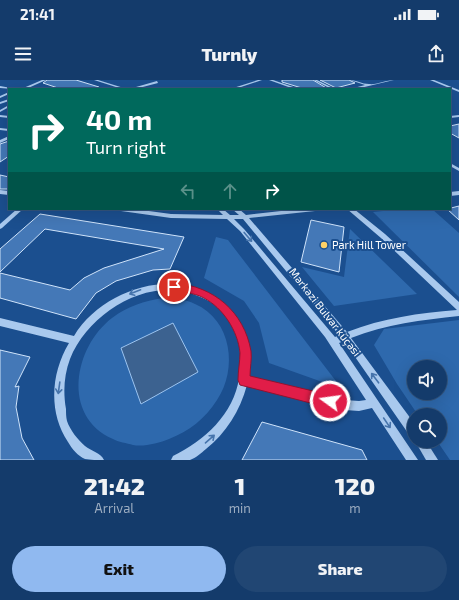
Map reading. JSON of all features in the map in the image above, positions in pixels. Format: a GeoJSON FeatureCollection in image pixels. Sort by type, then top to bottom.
{"type":"FeatureCollection","features":[{"type":"Feature","properties":{"kind":"street"},"geometry":{"type":"LineString","coordinates":[[25,88],[45,80]]}},
{"type":"Feature","properties":{"kind":"street"},"geometry":{"type":"LineString","coordinates":[[95,80],[123,88]]}},
{"type":"Feature","properties":{"kind":"street"},"geometry":{"type":"LineString","coordinates":[[235,88],[261,80]]}},
{"type":"Feature","properties":{"kind":"street"},"geometry":{"type":"LineString","coordinates":[[270,80],[294,88]]}},
{"type":"Feature","properties":{"kind":"street"},"geometry":{"type":"LineString","coordinates":[[315,80],[330,88]]}},
{"type":"Feature","properties":{"kind":"street"},"geometry":{"type":"LineString","coordinates":[[351,80],[369,85]]}},
{"type":"Feature","properties":{"kind":"street"},"geometry":{"type":"LineString","coordinates":[[356,88],[393,80]]}},
{"type":"Feature","properties":{"kind":"street"},"geometry":{"type":"LineString","coordinates":[[431,80],[459,91]]}},
{"type":"Feature","properties":{"kind":"street"},"geometry":{"type":"LineString","coordinates":[[135,88],[157,82]]}},
{"type":"Feature","properties":{"kind":"street"},"geometry":{"type":"LineString","coordinates":[[325,84],[331,83]]}},
{"type":"Feature","properties":{"kind":"street"},"geometry":{"type":"LineString","coordinates":[[0,116],[8,116]]}},
{"type":"Feature","properties":{"kind":"street"},"geometry":{"type":"LineString","coordinates":[[452,117],[459,116]]}},
{"type":"Feature","properties":{"kind":"street"},"geometry":{"type":"LineString","coordinates":[[452,117],[459,120]]}},
{"type":"Feature","properties":{"kind":"street"},"geometry":{"type":"LineString","coordinates":[[0,226],[19,210]]}},
{"type":"Feature","properties":{"kind":"street"},"geometry":{"type":"LineString","coordinates":[[128,210],[171,216],[228,217],[245,217],[306,210]]}},
{"type":"Feature","properties":{"kind":"street","name":"Mərkəzi Bulvar küçəsi"},"geometry":{"type":"LineString","coordinates":[[221,210],[242,230],[333,342],[412,460]]}},
{"type":"Feature","properties":{"kind":"street","name":"Mərkəzi Bulvar küçəsi"},"geometry":{"type":"LineString","coordinates":[[236,210],[245,217],[345,336],[407,422]]}},
{"type":"Feature","properties":{"kind":"street"},"geometry":{"type":"LineString","coordinates":[[351,210],[383,236],[459,308]]}},
{"type":"Feature","properties":{"kind":"street"},"geometry":{"type":"LineString","coordinates":[[98,460],[80,449],[63,424],[58,394],[62,366],[74,340],[93,318],[115,301],[139,291],[163,286],[186,288],[207,295],[225,308],[238,328],[245,352],[244,380],[235,406],[219,430],[195,451],[177,460]]}},
{"type":"Feature","properties":{"kind":"street"},"geometry":{"type":"LineString","coordinates":[[333,342],[358,330],[392,321],[459,313]]}},
{"type":"Feature","properties":{"kind":"street"},"geometry":{"type":"LineString","coordinates":[[0,322],[74,340]]}},
{"type":"Feature","properties":{"kind":"street"},"geometry":{"type":"LineString","coordinates":[[244,380],[345,405],[359,406],[374,403]]}},
{"type":"Feature","properties":{"kind":"street"},"geometry":{"type":"LineString","coordinates":[[424,448],[432,460]]}},
{"type":"Feature","properties":{"kind":"shaded area"},"geometry":{"type":"Polygon","coordinates":[[[392,210],[433,210],[459,233],[459,297],[373,212],[392,210]]]}},
{"type":"Feature","properties":{"kind":"shaded area"},"geometry":{"type":"Polygon","coordinates":[[[350,229],[417,294],[334,306],[302,267],[344,277],[350,229]]]}},
{"type":"Feature","properties":{"kind":"shaded area"},"geometry":{"type":"Polygon","coordinates":[[[216,237],[228,240],[342,389],[269,363],[259,323],[244,301],[204,278],[216,237]]]}},
{"type":"Feature","properties":{"kind":"shaded area"},"geometry":{"type":"Polygon","coordinates":[[[163,298],[179,299],[191,302],[207,311],[217,321],[224,333],[228,346],[228,374],[224,388],[217,400],[202,419],[196,424],[176,436],[156,443],[147,445],[133,445],[115,440],[96,428],[86,414],[80,398],[79,381],[82,363],[89,346],[99,331],[112,318],[124,310],[136,305],[163,298]]]}},
{"type":"Feature","properties":{"kind":"shaded area"},"geometry":{"type":"Polygon","coordinates":[[[459,320],[459,460],[450,460],[442,448],[447,448],[447,408],[413,408],[408,400],[447,400],[447,360],[407,360],[407,399],[374,345],[384,329],[459,320]]]}},
{"type":"Feature","properties":{"kind":"shaded area"},"geometry":{"type":"Polygon","coordinates":[[[173,323],[198,372],[141,404],[121,348],[173,323]]]}},
{"type":"Feature","properties":{"kind":"building"},"geometry":{"type":"Polygon","coordinates":[[[47,80],[76,80],[99,87],[58,88],[43,83],[47,80]]]}},
{"type":"Feature","properties":{"kind":"building"},"geometry":{"type":"Polygon","coordinates":[[[282,80],[313,80],[326,88],[302,88],[282,82],[282,80]]]}},
{"type":"Feature","properties":{"kind":"building"},"geometry":{"type":"Polygon","coordinates":[[[320,80],[349,80],[355,83],[336,88],[320,80]]]}},
{"type":"Feature","properties":{"kind":"building"},"geometry":{"type":"Polygon","coordinates":[[[459,124],[459,138],[451,134],[451,126],[459,124]]]}},
{"type":"Feature","properties":{"kind":"building"},"geometry":{"type":"Polygon","coordinates":[[[8,141],[8,157],[0,162],[0,144],[8,141]]]}},
{"type":"Feature","properties":{"kind":"building"},"geometry":{"type":"Polygon","coordinates":[[[0,175],[8,177],[8,189],[0,189],[0,175]]]}},
{"type":"Feature","properties":{"kind":"building"},"geometry":{"type":"Polygon","coordinates":[[[459,206],[459,220],[448,210],[451,210],[451,208],[459,206]]]}},
{"type":"Feature","properties":{"kind":"building"},"geometry":{"type":"Polygon","coordinates":[[[40,214],[184,237],[170,269],[153,270],[116,281],[96,293],[76,319],[0,298],[0,273],[70,290],[84,278],[104,268],[164,249],[45,229],[0,272],[0,249],[40,214]]]}},
{"type":"Feature","properties":{"kind":"building","name":"Park Hill Tower"},"geometry":{"type":"Polygon","coordinates":[[[311,220],[344,227],[339,272],[301,262],[311,220]]]}},
{"type":"Feature","properties":{"kind":"building"},"geometry":{"type":"Polygon","coordinates":[[[0,350],[30,357],[15,387],[19,386],[16,407],[22,438],[34,460],[0,460],[0,350]]]}},
{"type":"Feature","properties":{"kind":"building"},"geometry":{"type":"Polygon","coordinates":[[[262,422],[362,450],[367,460],[242,460],[262,422]]]}},
{"type":"Feature","properties":{"kind":"place","name":"Park Hill Tower"},"geometry":{"type":"Point","coordinates":[324,245]}},
{"type":"Feature","properties":{"kind":"route"},"geometry":{"type":"LineString","coordinates":[[174,287],[186,288],[207,295],[225,308],[238,328],[245,352],[244,380],[330,401]]}}]}
